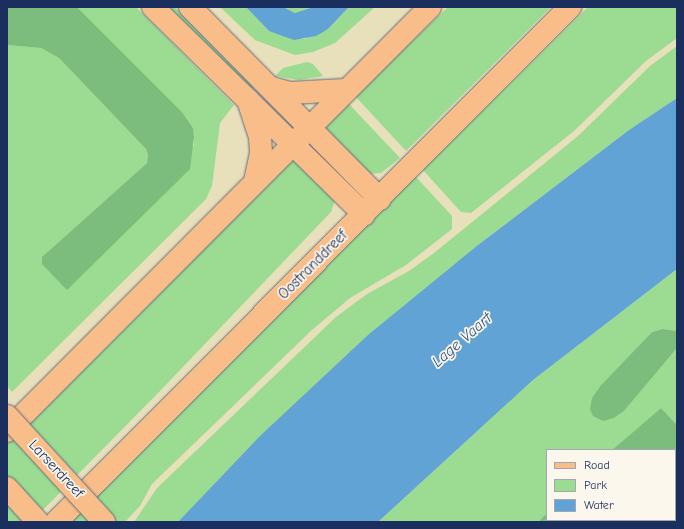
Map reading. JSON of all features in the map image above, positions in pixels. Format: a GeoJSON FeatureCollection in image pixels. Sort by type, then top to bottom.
{"type":"FeatureCollection","features":[{"type":"Feature","properties":{"kind":"main road"},"geometry":{"type":"LineString","coordinates":[[153,7],[248,99],[303,137],[380,199]]}},
{"type":"Feature","properties":{"kind":"main road"},"geometry":{"type":"LineString","coordinates":[[190,7],[271,88],[303,137],[364,214]]}},
{"type":"Feature","properties":{"kind":"main road"},"geometry":{"type":"LineString","coordinates":[[7,430],[255,181],[303,137],[345,90],[430,7]]}},
{"type":"Feature","properties":{"kind":"main road","name":"Oostranddreef"},"geometry":{"type":"LineString","coordinates":[[56,522],[570,7]]}},
{"type":"Feature","properties":{"kind":"main road"},"geometry":{"type":"LineString","coordinates":[[271,88],[290,93],[345,90]]}},
{"type":"Feature","properties":{"kind":"main road"},"geometry":{"type":"LineString","coordinates":[[248,99],[260,138],[261,153],[255,181]]}},
{"type":"Feature","properties":{"kind":"main road","name":"Larserdreef"},"geometry":{"type":"LineString","coordinates":[[7,416],[104,522]]}},
{"type":"Feature","properties":{"kind":"main road"},"geometry":{"type":"LineString","coordinates":[[7,488],[38,522]]}},
{"type":"Feature","properties":{"kind":"green space"},"geometry":{"type":"Polygon","coordinates":[[[7,7],[77,7],[182,112],[193,128],[194,137],[190,169],[67,290],[42,264],[42,257],[147,163],[148,155],[146,149],[59,58],[41,48],[7,45],[7,7]]]}},
{"type":"Feature","properties":{"kind":"green space"},"geometry":{"type":"Polygon","coordinates":[[[77,7],[136,7],[234,105],[220,123],[212,186],[206,199],[12,392],[7,386],[7,45],[41,48],[59,58],[146,149],[148,155],[147,163],[42,257],[194,146],[193,128],[182,112],[77,7]]]}},
{"type":"Feature","properties":{"kind":"green space"},"geometry":{"type":"Polygon","coordinates":[[[167,7],[175,7],[255,84],[250,90],[167,7]]]}},
{"type":"Feature","properties":{"kind":"green space"},"geometry":{"type":"Polygon","coordinates":[[[220,7],[246,7],[269,31],[304,39],[328,29],[349,7],[375,7],[335,43],[313,52],[295,55],[255,40],[220,7]]]}},
{"type":"Feature","properties":{"kind":"green space"},"geometry":{"type":"Polygon","coordinates":[[[283,7],[313,7],[295,13],[283,7]]]}},
{"type":"Feature","properties":{"kind":"green space"},"geometry":{"type":"Polygon","coordinates":[[[448,7],[551,7],[406,151],[355,96],[448,7]]]}},
{"type":"Feature","properties":{"kind":"green space"},"geometry":{"type":"Polygon","coordinates":[[[588,7],[677,7],[677,38],[646,61],[574,131],[471,213],[461,212],[423,170],[588,7]]]}},
{"type":"Feature","properties":{"kind":"green space"},"geometry":{"type":"Polygon","coordinates":[[[677,46],[677,98],[629,130],[478,245],[178,522],[134,522],[157,488],[336,317],[367,294],[409,271],[434,253],[578,136],[650,66],[677,46]]]}},
{"type":"Feature","properties":{"kind":"green space"},"geometry":{"type":"Polygon","coordinates":[[[307,62],[313,64],[323,76],[299,80],[275,76],[283,68],[307,62]]]}},
{"type":"Feature","properties":{"kind":"green space"},"geometry":{"type":"Polygon","coordinates":[[[348,103],[400,158],[381,173],[369,174],[322,128],[348,103]]]}},
{"type":"Feature","properties":{"kind":"green space"},"geometry":{"type":"Polygon","coordinates":[[[293,161],[299,161],[336,197],[331,212],[159,392],[31,522],[7,522],[7,441],[220,233],[284,166],[293,161]]]}},
{"type":"Feature","properties":{"kind":"green space"},"geometry":{"type":"Polygon","coordinates":[[[416,177],[452,216],[452,229],[406,265],[350,298],[312,330],[152,484],[140,506],[125,522],[70,522],[416,177]]]}},
{"type":"Feature","properties":{"kind":"green space"},"geometry":{"type":"Polygon","coordinates":[[[677,269],[677,331],[663,329],[652,332],[602,384],[614,418],[624,411],[677,348],[677,425],[661,408],[613,449],[546,449],[546,514],[538,522],[378,522],[533,380],[677,269]]]}},
{"type":"Feature","properties":{"kind":"green space"},"geometry":{"type":"Polygon","coordinates":[[[663,329],[677,331],[677,348],[624,411],[614,418],[603,421],[593,416],[590,409],[592,398],[602,384],[652,332],[663,329]]]}},
{"type":"Feature","properties":{"kind":"green space"},"geometry":{"type":"Polygon","coordinates":[[[661,408],[677,425],[677,522],[538,522],[546,514],[546,521],[676,521],[676,449],[613,449],[661,408]]]}},
{"type":"Feature","properties":{"kind":"water"},"geometry":{"type":"Polygon","coordinates":[[[246,7],[283,7],[295,13],[313,7],[349,7],[328,29],[316,36],[294,40],[269,31],[246,7]]]}},
{"type":"Feature","properties":{"kind":"water","name":"Lage Vaart"},"geometry":{"type":"Polygon","coordinates":[[[677,98],[677,269],[533,380],[378,522],[178,522],[260,436],[368,335],[478,245],[629,130],[677,98]]]}}]}
